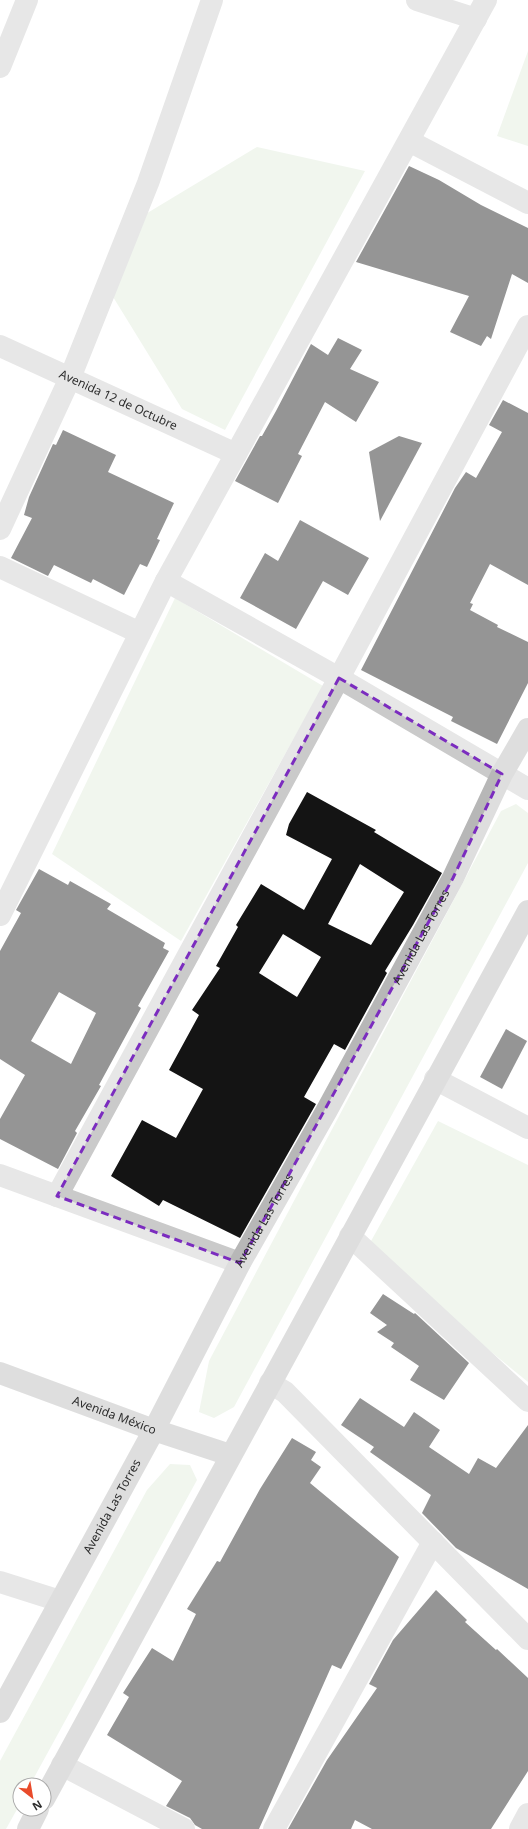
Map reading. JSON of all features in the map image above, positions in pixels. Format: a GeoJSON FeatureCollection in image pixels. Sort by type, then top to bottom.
{"type":"FeatureCollection","features":[{"type":"Feature","properties":{"kind":"street"},"geometry":{"type":"LineString","coordinates":[[0,67],[27,0]]}},
{"type":"Feature","properties":{"kind":"street"},"geometry":{"type":"LineString","coordinates":[[0,529],[70,378],[148,183],[212,0]]}},
{"type":"Feature","properties":{"kind":"street"},"geometry":{"type":"LineString","coordinates":[[417,0],[476,19]]}},
{"type":"Feature","properties":{"kind":"street"},"geometry":{"type":"LineString","coordinates":[[0,916],[166,580],[486,0]]}},
{"type":"Feature","properties":{"kind":"street"},"geometry":{"type":"LineString","coordinates":[[409,141],[528,203]]}},
{"type":"Feature","properties":{"kind":"street"},"geometry":{"type":"LineString","coordinates":[[57,1196],[339,678],[528,326]]}},
{"type":"Feature","properties":{"kind":"street","name":"Avenida 12 de Octubre"},"geometry":{"type":"LineString","coordinates":[[0,346],[236,454]]}},
{"type":"Feature","properties":{"kind":"street"},"geometry":{"type":"LineString","coordinates":[[0,567],[140,633]]}},
{"type":"Feature","properties":{"kind":"street"},"geometry":{"type":"LineString","coordinates":[[166,580],[339,678],[528,789]]}},
{"type":"Feature","properties":{"kind":"street","name":"Avenida Las Torres"},"geometry":{"type":"LineString","coordinates":[[0,1712],[154,1430],[240,1263],[327,1110],[453,878],[502,774],[528,729]]}},
{"type":"Feature","properties":{"kind":"street"},"geometry":{"type":"LineString","coordinates":[[52,1784],[435,1078],[528,911]]}},
{"type":"Feature","properties":{"kind":"street"},"geometry":{"type":"LineString","coordinates":[[435,1078],[528,1128]]}},
{"type":"Feature","properties":{"kind":"street"},"geometry":{"type":"LineString","coordinates":[[0,1175],[240,1263]]}},
{"type":"Feature","properties":{"kind":"street"},"geometry":{"type":"LineString","coordinates":[[350,1236],[528,1401]]}},
{"type":"Feature","properties":{"kind":"street","name":"Avenida México"},"geometry":{"type":"LineString","coordinates":[[0,1373],[154,1430],[230,1455]]}},
{"type":"Feature","properties":{"kind":"street"},"geometry":{"type":"LineString","coordinates":[[270,1383],[285,1392],[528,1639]]}},
{"type":"Feature","properties":{"kind":"street"},"geometry":{"type":"LineString","coordinates":[[274,1829],[433,1542]]}},
{"type":"Feature","properties":{"kind":"street"},"geometry":{"type":"LineString","coordinates":[[0,1582],[60,1601]]}},
{"type":"Feature","properties":{"kind":"street"},"geometry":{"type":"LineString","coordinates":[[62,1765],[184,1829]]}},
{"type":"Feature","properties":{"kind":"street"},"geometry":{"type":"LineString","coordinates":[[28,1829],[34,1817]]}},
{"type":"Feature","properties":{"kind":"highlighted area"},"geometry":{"type":"Polygon","coordinates":[[[339,678],[502,774],[453,878],[240,1263],[57,1196],[339,678]]]}},
{"type":"Feature","properties":{"kind":"green space"},"geometry":{"type":"Polygon","coordinates":[[[528,51],[528,146],[497,136],[528,51]]]}},
{"type":"Feature","properties":{"kind":"green space"},"geometry":{"type":"Polygon","coordinates":[[[257,147],[365,171],[225,430],[182,409],[110,292],[144,215],[257,147]]]}},
{"type":"Feature","properties":{"kind":"green space"},"geometry":{"type":"Polygon","coordinates":[[[175,598],[323,686],[181,941],[52,854],[175,598]]]}},
{"type":"Feature","properties":{"kind":"green space"},"geometry":{"type":"Polygon","coordinates":[[[516,804],[528,813],[528,863],[234,1407],[214,1418],[199,1412],[209,1361],[501,811],[516,804]]]}},
{"type":"Feature","properties":{"kind":"green space"},"geometry":{"type":"Polygon","coordinates":[[[438,1121],[528,1165],[528,1382],[366,1250],[438,1121]]]}},
{"type":"Feature","properties":{"kind":"green space"},"geometry":{"type":"Polygon","coordinates":[[[170,1464],[190,1465],[197,1480],[34,1777],[12,1777],[13,1817],[6,1829],[0,1829],[0,1761],[147,1490],[170,1464]]]}},
{"type":"Feature","properties":{"kind":"building"},"geometry":{"type":"Polygon","coordinates":[[[409,166],[439,180],[481,205],[528,228],[528,283],[512,274],[491,339],[487,336],[481,346],[450,332],[469,296],[356,262],[409,166]]]}},
{"type":"Feature","properties":{"kind":"building"},"geometry":{"type":"Polygon","coordinates":[[[338,338],[362,350],[350,369],[379,382],[356,422],[325,402],[298,454],[302,456],[278,503],[235,481],[276,411],[311,344],[328,355],[338,338]]]}},
{"type":"Feature","properties":{"kind":"building"},"geometry":{"type":"Polygon","coordinates":[[[503,400],[528,413],[528,585],[490,564],[470,603],[473,604],[470,610],[498,625],[497,627],[528,642],[528,683],[497,744],[451,721],[453,717],[361,670],[455,488],[466,472],[476,478],[502,432],[489,425],[503,400]]]}},
{"type":"Feature","properties":{"kind":"building"},"geometry":{"type":"Polygon","coordinates":[[[63,430],[116,455],[108,472],[174,503],[157,539],[160,540],[147,567],[140,564],[124,595],[93,579],[91,583],[54,565],[48,576],[11,558],[32,518],[24,515],[29,497],[53,444],[56,445],[63,430]]]}},
{"type":"Feature","properties":{"kind":"building"},"geometry":{"type":"Polygon","coordinates":[[[399,436],[422,443],[380,521],[369,452],[399,436]]]}},
{"type":"Feature","properties":{"kind":"building"},"geometry":{"type":"Polygon","coordinates":[[[300,520],[369,558],[348,595],[323,581],[296,629],[240,598],[265,553],[278,561],[300,520]]]}},
{"type":"Feature","properties":{"kind":"building"},"geometry":{"type":"Polygon","coordinates":[[[307,792],[376,830],[374,832],[442,873],[385,971],[387,973],[345,1050],[334,1044],[304,1097],[316,1104],[240,1238],[163,1200],[159,1206],[111,1176],[142,1120],[176,1138],[203,1089],[169,1070],[199,1015],[192,1010],[220,968],[216,966],[238,927],[236,925],[261,884],[304,910],[332,859],[286,835],[289,824],[307,792]],[[360,864],[328,924],[371,945],[404,892],[360,864]],[[283,934],[259,973],[297,997],[321,957],[283,934]]]}},
{"type":"Feature","properties":{"kind":"building"},"geometry":{"type":"Polygon","coordinates":[[[39,869],[68,885],[70,881],[111,904],[107,909],[165,943],[163,948],[169,951],[138,1006],[141,1008],[99,1085],[101,1086],[75,1131],[77,1133],[58,1169],[0,1139],[0,1119],[25,1075],[0,1059],[0,951],[21,913],[16,910],[39,869]],[[59,992],[31,1041],[71,1064],[96,1013],[59,992]]]}},
{"type":"Feature","properties":{"kind":"building"},"geometry":{"type":"Polygon","coordinates":[[[506,1029],[527,1041],[502,1089],[480,1077],[506,1029]]]}},
{"type":"Feature","properties":{"kind":"building"},"geometry":{"type":"Polygon","coordinates":[[[383,1294],[414,1314],[415,1313],[469,1363],[444,1400],[410,1380],[419,1366],[391,1347],[394,1343],[377,1332],[387,1325],[370,1313],[383,1294]]]}},
{"type":"Feature","properties":{"kind":"building"},"geometry":{"type":"Polygon","coordinates":[[[360,1398],[404,1427],[414,1412],[440,1430],[429,1447],[469,1474],[478,1458],[496,1468],[528,1425],[528,1589],[456,1548],[422,1513],[431,1495],[370,1452],[374,1447],[341,1425],[360,1398]]]}},
{"type":"Feature","properties":{"kind":"building"},"geometry":{"type":"Polygon","coordinates":[[[292,1438],[316,1452],[311,1460],[321,1467],[310,1483],[399,1557],[341,1669],[332,1665],[259,1829],[202,1829],[195,1825],[190,1818],[166,1806],[182,1781],[107,1735],[129,1697],[123,1693],[152,1648],[173,1661],[196,1614],[187,1609],[217,1561],[220,1562],[260,1489],[292,1438]]]}},
{"type":"Feature","properties":{"kind":"building"},"geometry":{"type":"Polygon","coordinates":[[[436,1590],[467,1620],[465,1622],[528,1678],[528,1771],[491,1829],[372,1829],[355,1820],[351,1829],[288,1829],[327,1760],[377,1688],[369,1684],[393,1640],[436,1590]]]}}]}
